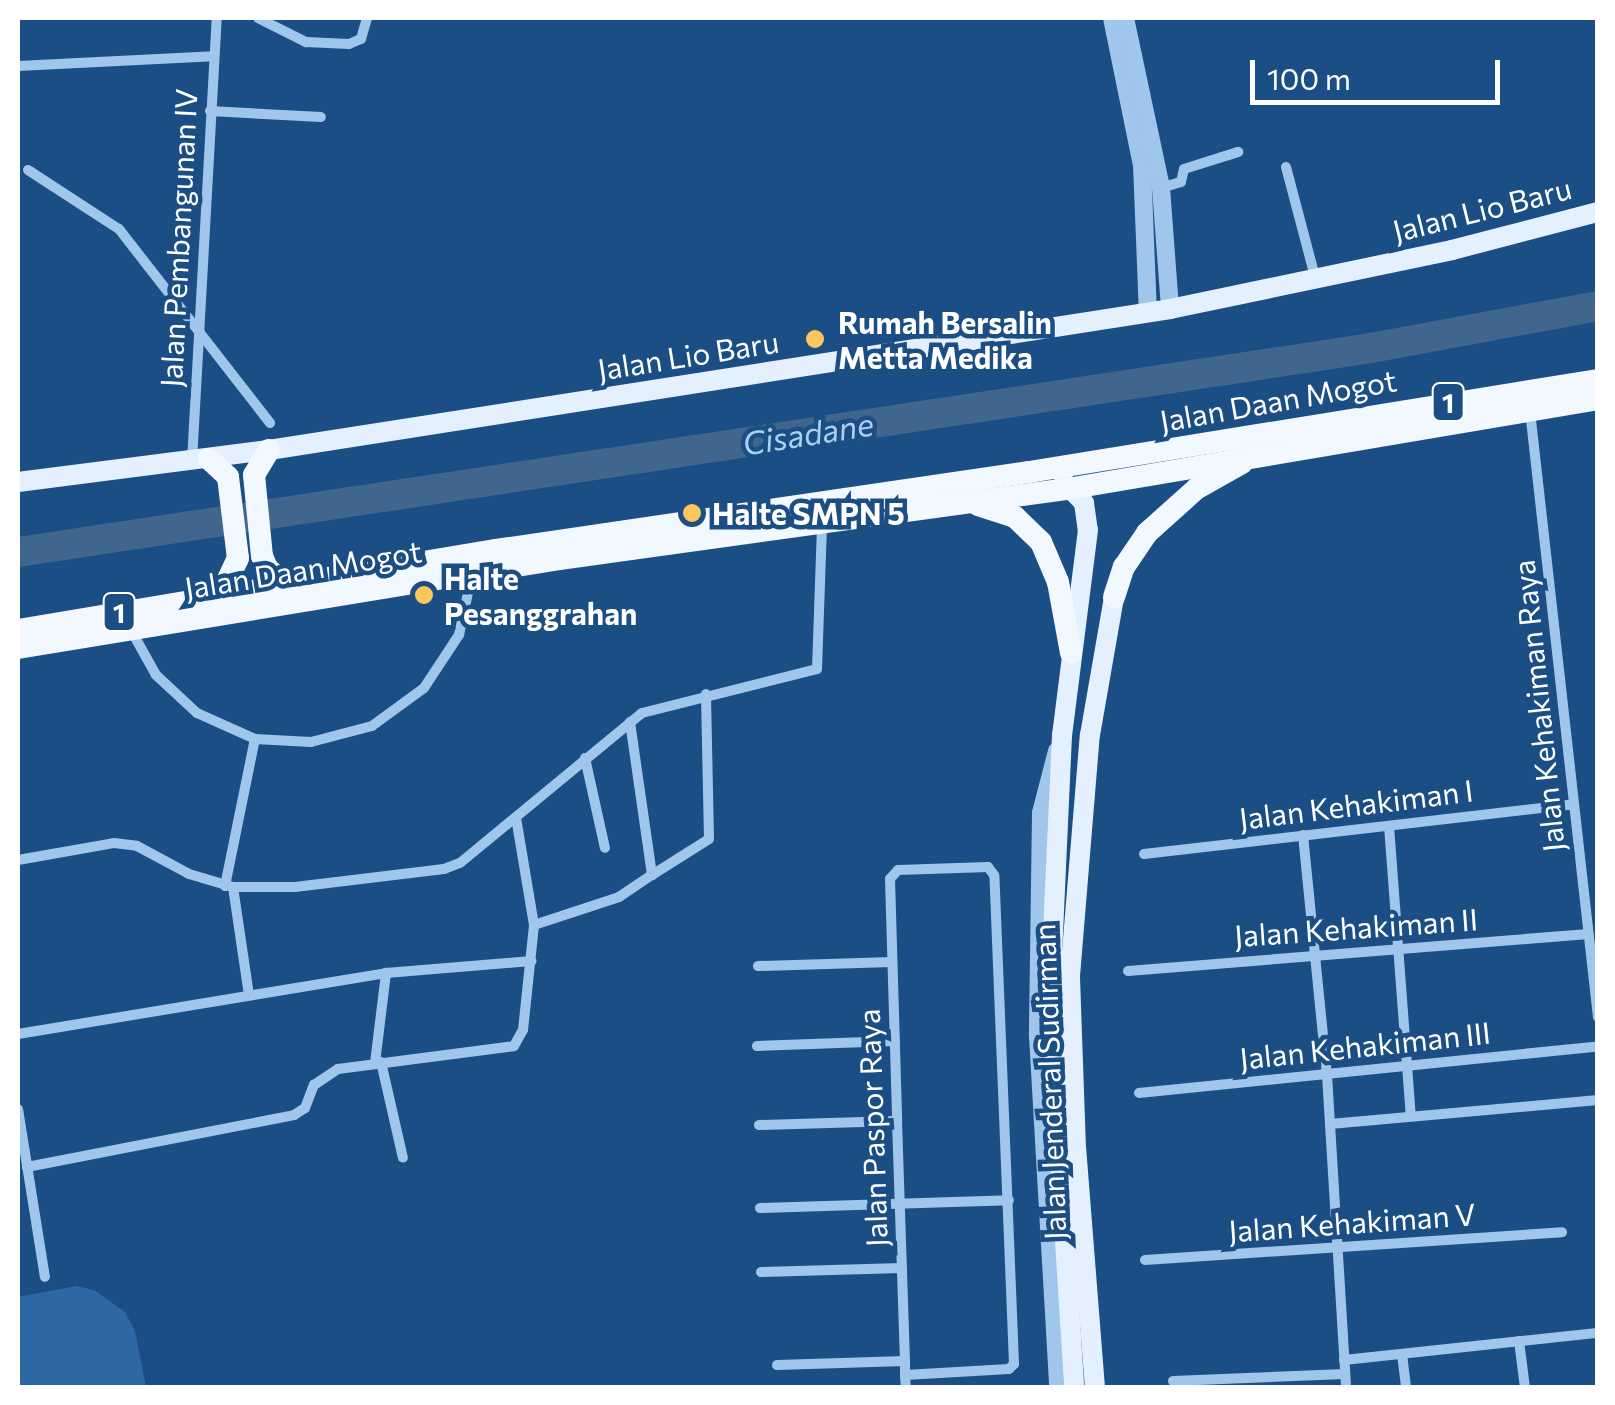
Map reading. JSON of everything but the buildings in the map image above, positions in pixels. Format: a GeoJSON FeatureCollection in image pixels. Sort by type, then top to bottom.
{"type":"FeatureCollection","features":[{"type":"Feature","properties":{"kind":"highway","name":"Jalan Daan Mogot"},"geometry":{"type":"LineString","coordinates":[[18,630],[286,584],[807,517],[965,503],[1074,488],[1529,399],[1598,380]]}},
{"type":"Feature","properties":{"kind":"highway","name":"Jalan Daan Mogot"},"geometry":{"type":"LineString","coordinates":[[18,648],[807,517],[1029,472],[1529,399],[1598,399]]}},
{"type":"Feature","properties":{"kind":"highway"},"geometry":{"type":"LineString","coordinates":[[269,450],[254,475],[262,556],[267,568],[286,584]]}},
{"type":"Feature","properties":{"kind":"highway"},"geometry":{"type":"LineString","coordinates":[[1114,597],[1124,567],[1158,522],[1196,490],[1258,454]]}},
{"type":"Feature","properties":{"kind":"highway"},"geometry":{"type":"LineString","coordinates":[[201,460],[228,477],[238,558],[221,594]]}},
{"type":"Feature","properties":{"kind":"highway"},"geometry":{"type":"LineString","coordinates":[[965,503],[1015,516],[1041,542],[1058,582],[1071,653]]}},
{"type":"Feature","properties":{"kind":"main road","name":"Jalan Lio Baru"},"geometry":{"type":"LineString","coordinates":[[18,482],[269,450],[1148,312],[1452,250],[1598,212]]}},
{"type":"Feature","properties":{"kind":"main road","name":"Jalan Daan Mogot"},"geometry":{"type":"LineString","coordinates":[[1029,472],[1074,488]]}},
{"type":"Feature","properties":{"kind":"main road","name":"Jalan Jenderal Sudirman"},"geometry":{"type":"LineString","coordinates":[[1074,488],[1084,503],[1088,530],[1062,734],[1050,1002],[1074,1388]]}},
{"type":"Feature","properties":{"kind":"main road","name":"Jalan Jenderal Sudirman"},"geometry":{"type":"LineString","coordinates":[[1095,1388],[1076,1149],[1070,976],[1090,735],[1114,597]]}},
{"type":"Feature","properties":{"kind":"street","name":"Jalan Pembangunan IV"},"geometry":{"type":"LineString","coordinates":[[201,460],[198,330],[218,18]]}},
{"type":"Feature","properties":{"kind":"street"},"geometry":{"type":"LineString","coordinates":[[258,18],[306,42],[348,44],[361,39],[367,18]]}},
{"type":"Feature","properties":{"kind":"street"},"geometry":{"type":"LineString","coordinates":[[1112,18],[1142,165],[1148,312]]}},
{"type":"Feature","properties":{"kind":"street"},"geometry":{"type":"LineString","coordinates":[[1126,18],[1161,188],[1170,308]]}},
{"type":"Feature","properties":{"kind":"street"},"geometry":{"type":"LineString","coordinates":[[18,66],[213,56]]}},
{"type":"Feature","properties":{"kind":"street"},"geometry":{"type":"LineString","coordinates":[[210,112],[320,117]]}},
{"type":"Feature","properties":{"kind":"street"},"geometry":{"type":"LineString","coordinates":[[1161,188],[1181,182],[1184,169],[1238,152]]}},
{"type":"Feature","properties":{"kind":"street"},"geometry":{"type":"LineString","coordinates":[[1286,167],[1316,277]]}},
{"type":"Feature","properties":{"kind":"street"},"geometry":{"type":"LineString","coordinates":[[28,170],[118,229],[270,423]]}},
{"type":"Feature","properties":{"kind":"street","name":"Jalan Kehakiman Raya"},"geometry":{"type":"LineString","coordinates":[[1529,399],[1598,1016]]}},
{"type":"Feature","properties":{"kind":"street"},"geometry":{"type":"LineString","coordinates":[[18,860],[114,843],[138,846],[189,874],[229,886],[295,886],[444,870],[472,855],[585,758],[657,706],[817,669],[807,517]]}},
{"type":"Feature","properties":{"kind":"street"},"geometry":{"type":"LineString","coordinates":[[129,627],[156,675],[197,713],[255,739],[311,742],[372,726],[424,688],[459,635],[472,573]]}},
{"type":"Feature","properties":{"kind":"street"},"geometry":{"type":"LineString","coordinates":[[534,925],[620,897],[709,839],[706,694]]}},
{"type":"Feature","properties":{"kind":"street"},"geometry":{"type":"LineString","coordinates":[[630,722],[652,875]]}},
{"type":"Feature","properties":{"kind":"street","name":"Jalan Jenderal Sudirman"},"geometry":{"type":"LineString","coordinates":[[1058,1388],[1038,1036],[1038,936],[1041,814],[1062,734]]}},
{"type":"Feature","properties":{"kind":"street"},"geometry":{"type":"LineString","coordinates":[[249,995],[229,886],[255,739]]}},
{"type":"Feature","properties":{"kind":"street"},"geometry":{"type":"LineString","coordinates":[[585,758],[605,848]]}},
{"type":"Feature","properties":{"kind":"street","name":"Jalan Kehakiman I"},"geometry":{"type":"LineString","coordinates":[[1144,854],[1574,804]]}},
{"type":"Feature","properties":{"kind":"street"},"geometry":{"type":"LineString","coordinates":[[27,1168],[294,1114],[305,1108],[314,1085],[338,1068],[514,1046],[523,1030],[534,925],[516,816]]}},
{"type":"Feature","properties":{"kind":"street"},"geometry":{"type":"LineString","coordinates":[[1388,826],[1401,949],[1411,1116]]}},
{"type":"Feature","properties":{"kind":"street"},"geometry":{"type":"LineString","coordinates":[[1303,835],[1327,1076],[1346,1388]]}},
{"type":"Feature","properties":{"kind":"street","name":"Jalan Paspor Raya"},"geometry":{"type":"LineString","coordinates":[[905,1382],[890,878],[898,870],[993,870],[1010,1200]]}},
{"type":"Feature","properties":{"kind":"street","name":"Jalan Kehakiman II"},"geometry":{"type":"LineString","coordinates":[[1128,971],[1589,934]]}},
{"type":"Feature","properties":{"kind":"street"},"geometry":{"type":"LineString","coordinates":[[18,1034],[386,973],[532,961]]}},
{"type":"Feature","properties":{"kind":"street"},"geometry":{"type":"LineString","coordinates":[[758,966],[892,962]]}},
{"type":"Feature","properties":{"kind":"street"},"geometry":{"type":"LineString","coordinates":[[386,973],[378,1062],[404,1158]]}},
{"type":"Feature","properties":{"kind":"street"},"geometry":{"type":"LineString","coordinates":[[757,1046],[895,1041]]}},
{"type":"Feature","properties":{"kind":"street","name":"Jalan Kehakiman III"},"geometry":{"type":"LineString","coordinates":[[1138,1093],[1598,1046]]}},
{"type":"Feature","properties":{"kind":"street"},"geometry":{"type":"LineString","coordinates":[[1330,1124],[1598,1100]]}},
{"type":"Feature","properties":{"kind":"street"},"geometry":{"type":"LineString","coordinates":[[18,1109],[45,1277]]}},
{"type":"Feature","properties":{"kind":"street"},"geometry":{"type":"LineString","coordinates":[[759,1125],[898,1120]]}},
{"type":"Feature","properties":{"kind":"street"},"geometry":{"type":"LineString","coordinates":[[760,1208],[1010,1200],[1013,1367],[905,1382]]}},
{"type":"Feature","properties":{"kind":"street","name":"Jalan Kehakiman V"},"geometry":{"type":"LineString","coordinates":[[1145,1260],[1562,1232]]}},
{"type":"Feature","properties":{"kind":"street"},"geometry":{"type":"LineString","coordinates":[[761,1272],[902,1268]]}},
{"type":"Feature","properties":{"kind":"street"},"geometry":{"type":"LineString","coordinates":[[1344,1360],[1598,1332]]}},
{"type":"Feature","properties":{"kind":"street"},"geometry":{"type":"LineString","coordinates":[[1520,1341],[1525,1388]]}},
{"type":"Feature","properties":{"kind":"street"},"geometry":{"type":"LineString","coordinates":[[1402,1354],[1406,1388]]}},
{"type":"Feature","properties":{"kind":"street"},"geometry":{"type":"LineString","coordinates":[[776,1365],[905,1361]]}},
{"type":"Feature","properties":{"kind":"street"},"geometry":{"type":"LineString","coordinates":[[1174,1381],[1345,1374]]}},
{"type":"Feature","properties":{"kind":"shaded area"},"geometry":{"type":"Polygon","coordinates":[[[76,1286],[94,1290],[125,1312],[135,1331],[146,1387],[18,1387],[18,1297],[76,1286]]]}},
{"type":"Feature","properties":{"kind":"waterway","name":"Cisadane"},"geometry":{"type":"LineString","coordinates":[[18,552],[1371,348],[1598,306]]}},
{"type":"Feature","properties":{"kind":"place","name":"Rumah Bersalin Metta Medika"},"geometry":{"type":"Point","coordinates":[815,339]}},
{"type":"Feature","properties":{"kind":"place","name":"Halte SMPN 5"},"geometry":{"type":"Point","coordinates":[692,513]}},
{"type":"Feature","properties":{"kind":"place","name":"Halte Pesanggrahan"},"geometry":{"type":"Point","coordinates":[424,595]}}]}
